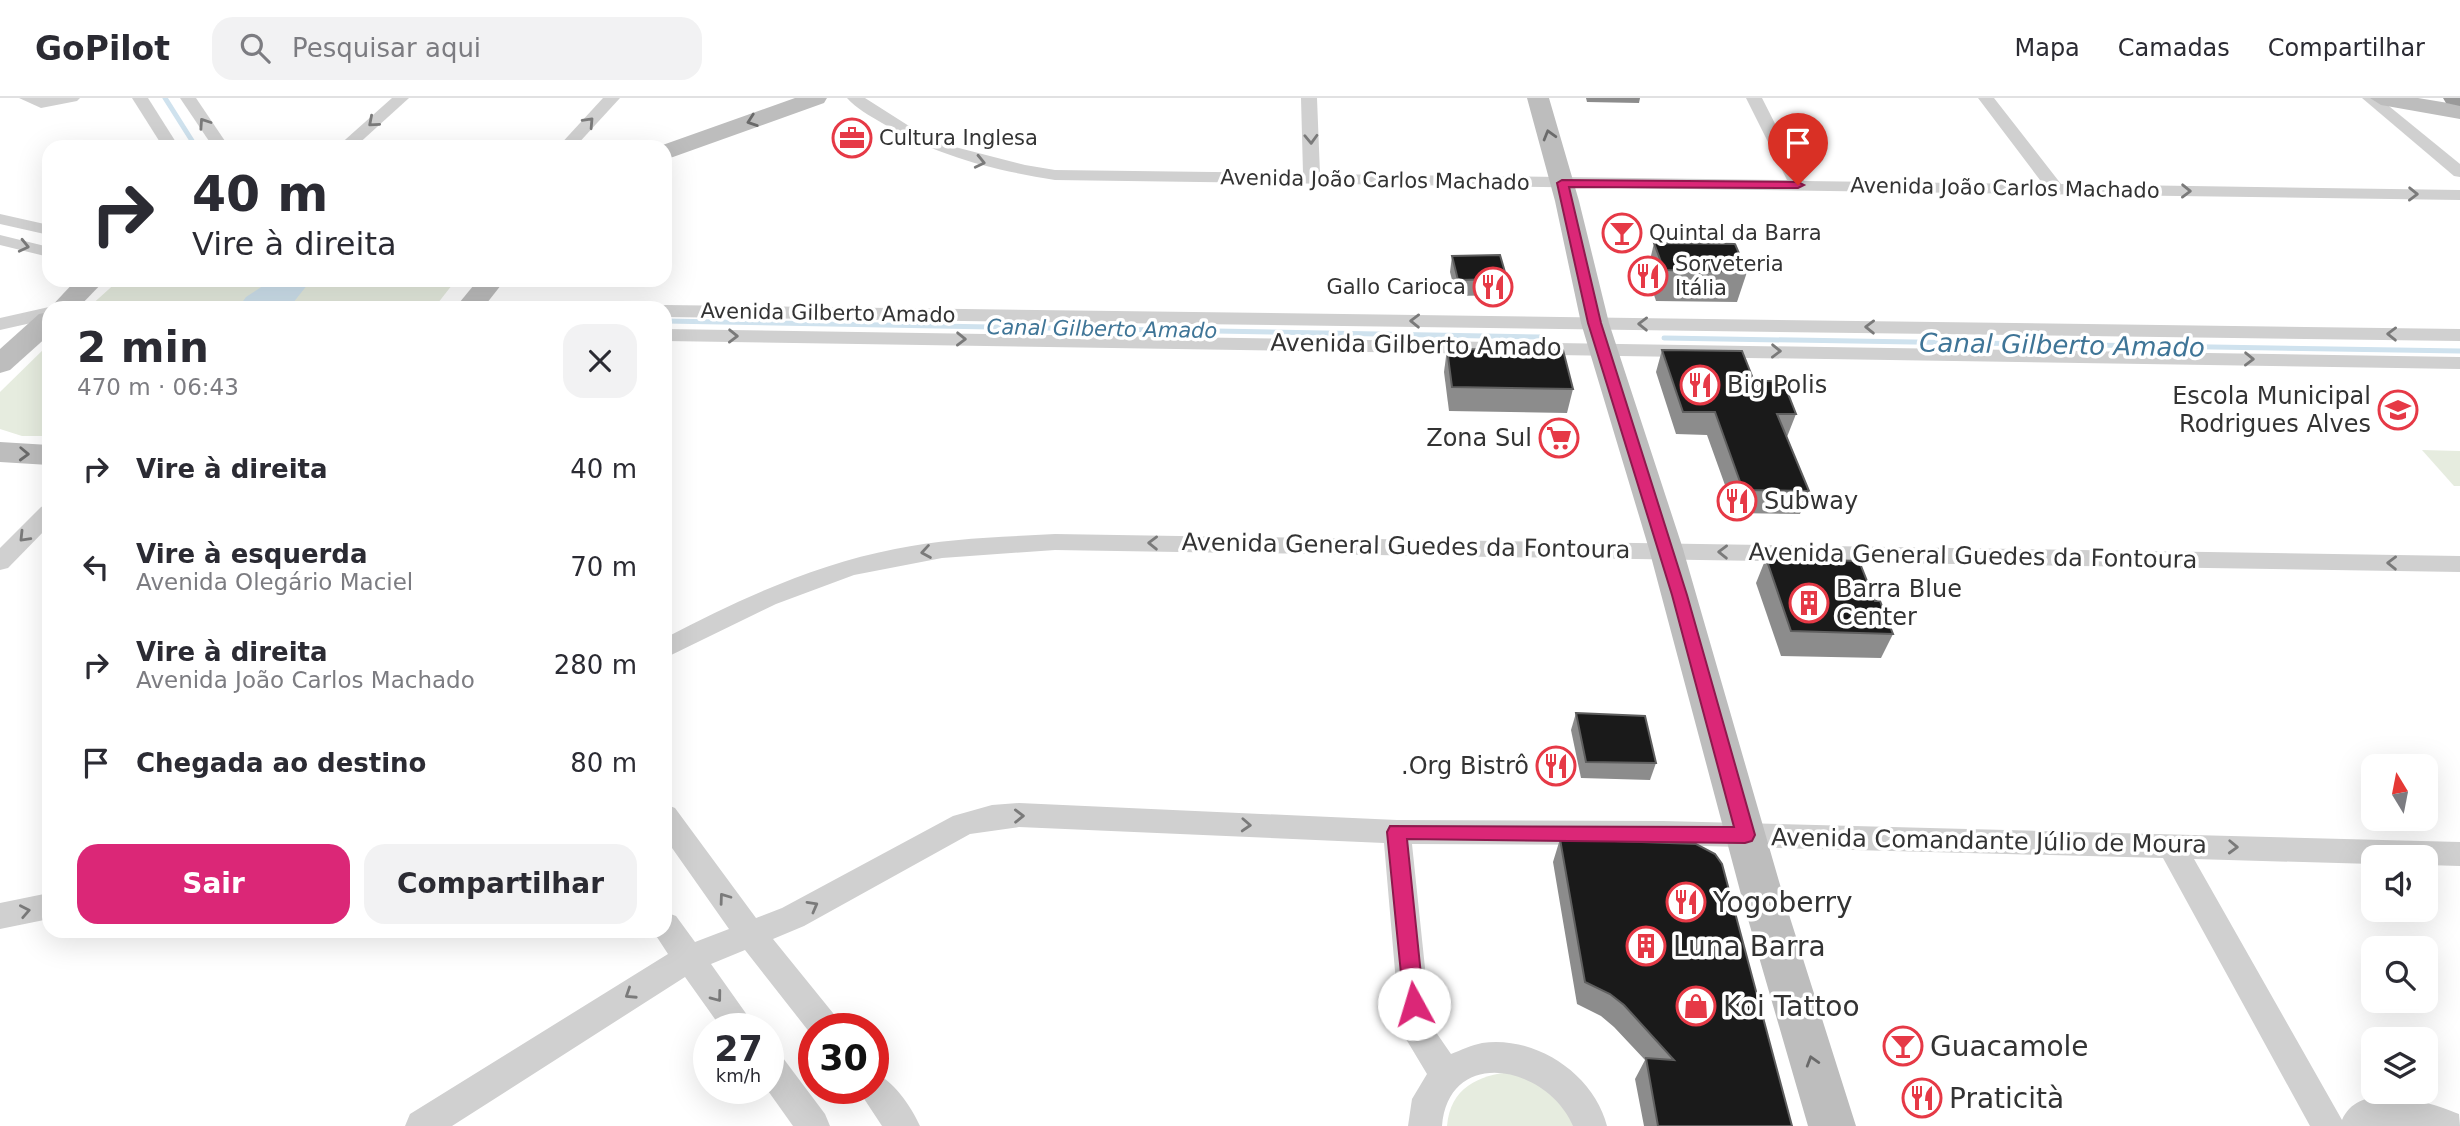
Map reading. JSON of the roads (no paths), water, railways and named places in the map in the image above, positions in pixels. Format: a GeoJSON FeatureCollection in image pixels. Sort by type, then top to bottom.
{"type":"FeatureCollection","features":[{"type":"Feature","properties":{"kind":"highway"},"geometry":{"type":"LineString","coordinates":[[2455,98],[2460,99]]}},
{"type":"Feature","properties":{"kind":"main road"},"geometry":{"type":"LineString","coordinates":[[672,149],[816,98]]}},
{"type":"Feature","properties":{"kind":"main road"},"geometry":{"type":"LineString","coordinates":[[1538,98],[1562,183],[1599,336],[1666,550],[1745,835],[1832,1126]]}},
{"type":"Feature","properties":{"kind":"main road"},"geometry":{"type":"LineString","coordinates":[[2381,98],[2460,112]]}},
{"type":"Feature","properties":{"kind":"main road"},"geometry":{"type":"LineString","coordinates":[[70,301],[84,287]]}},
{"type":"Feature","properties":{"kind":"main road"},"geometry":{"type":"LineString","coordinates":[[474,301],[486,287]]}},
{"type":"Feature","properties":{"kind":"main road"},"geometry":{"type":"LineString","coordinates":[[6,351],[42,325]]}},
{"type":"Feature","properties":{"kind":"main road"},"geometry":{"type":"LineString","coordinates":[[0,452],[42,455]]}},
{"type":"Feature","properties":{"kind":"street"},"geometry":{"type":"LineString","coordinates":[[27,98],[41,103],[72,98]]}},
{"type":"Feature","properties":{"kind":"street"},"geometry":{"type":"LineString","coordinates":[[140,98],[167,140]]}},
{"type":"Feature","properties":{"kind":"street"},"geometry":{"type":"LineString","coordinates":[[188,98],[216,140]]}},
{"type":"Feature","properties":{"kind":"street"},"geometry":{"type":"LineString","coordinates":[[353,140],[401,98]]}},
{"type":"Feature","properties":{"kind":"street"},"geometry":{"type":"LineString","coordinates":[[573,140],[612,98]]}},
{"type":"Feature","properties":{"kind":"street","name":"Avenida João Carlos Machado"},"geometry":{"type":"LineString","coordinates":[[855,98],[896,128],[933,147],[1007,168],[1055,175],[2460,195]]}},
{"type":"Feature","properties":{"kind":"street"},"geometry":{"type":"LineString","coordinates":[[1309,98],[1312,180]]}},
{"type":"Feature","properties":{"kind":"street"},"geometry":{"type":"LineString","coordinates":[[1754,98],[1798,185]]}},
{"type":"Feature","properties":{"kind":"street"},"geometry":{"type":"LineString","coordinates":[[1986,98],[2056,189]]}},
{"type":"Feature","properties":{"kind":"street"},"geometry":{"type":"LineString","coordinates":[[2370,98],[2460,172]]}},
{"type":"Feature","properties":{"kind":"street"},"geometry":{"type":"LineString","coordinates":[[0,219],[42,228]]}},
{"type":"Feature","properties":{"kind":"street"},"geometry":{"type":"LineString","coordinates":[[0,240],[42,250]]}},
{"type":"Feature","properties":{"kind":"street","name":"Avenida Gilberto Amado"},"geometry":{"type":"LineString","coordinates":[[672,311],[2460,363]]}},
{"type":"Feature","properties":{"kind":"street"},"geometry":{"type":"LineString","coordinates":[[0,324],[42,315]]}},
{"type":"Feature","properties":{"kind":"street","name":"Avenida Gilberto Amado"},"geometry":{"type":"LineString","coordinates":[[672,335],[2460,335]]}},
{"type":"Feature","properties":{"kind":"street"},"geometry":{"type":"LineString","coordinates":[[0,562],[42,519]]}},
{"type":"Feature","properties":{"kind":"street","name":"Avenida General Guedes da Fontoura"},"geometry":{"type":"LineString","coordinates":[[672,645],[754,604],[827,576],[875,561],[962,546],[1055,542],[2460,564]]}},
{"type":"Feature","properties":{"kind":"street","name":"Avenida Comandante Júlio de Moura"},"geometry":{"type":"LineString","coordinates":[[422,1126],[688,959],[752,936],[793,917],[963,824],[992,817],[1069,817],[1396,832],[1745,835],[2460,854]]}},
{"type":"Feature","properties":{"kind":"street"},"geometry":{"type":"LineString","coordinates":[[672,826],[752,936],[813,1013]]}},
{"type":"Feature","properties":{"kind":"street"},"geometry":{"type":"LineString","coordinates":[[1396,832],[1416,1029],[1446,1074]]}},
{"type":"Feature","properties":{"kind":"street"},"geometry":{"type":"LineString","coordinates":[[2171,845],[2328,1126]]}},
{"type":"Feature","properties":{"kind":"street"},"geometry":{"type":"LineString","coordinates":[[0,916],[42,907]]}},
{"type":"Feature","properties":{"kind":"street"},"geometry":{"type":"LineString","coordinates":[[672,935],[729,1013]]}},
{"type":"Feature","properties":{"kind":"street"},"geometry":{"type":"LineString","coordinates":[[1425,1126],[1428,1101],[1446,1074],[1473,1059],[1507,1056],[1541,1066],[1570,1088],[1590,1126]]}},
{"type":"Feature","properties":{"kind":"street"},"geometry":{"type":"LineString","coordinates":[[784,1087],[813,1126]]}},
{"type":"Feature","properties":{"kind":"street"},"geometry":{"type":"LineString","coordinates":[[886,1104],[903,1126]]}},
{"type":"Feature","properties":{"kind":"street"},"geometry":{"type":"LineString","coordinates":[[2357,1126],[2362,1120],[2384,1112],[2413,1114],[2447,1126]]}},
{"type":"Feature","properties":{"kind":"water"},"geometry":{"type":"Polygon","coordinates":[[[261,287],[306,287],[295,301],[243,301],[261,287]]]}},
{"type":"Feature","properties":{"kind":"waterway"},"geometry":{"type":"LineString","coordinates":[[165,98],[192,140]]}},
{"type":"Feature","properties":{"kind":"waterway","name":"Canal Gilberto Amado"},"geometry":{"type":"LineString","coordinates":[[672,321],[1540,337]]}},
{"type":"Feature","properties":{"kind":"waterway","name":"Canal Gilberto Amado"},"geometry":{"type":"LineString","coordinates":[[1664,338],[2460,351]]}},
{"type":"Feature","properties":{"kind":"place","name":"Cultura Inglesa"},"geometry":{"type":"Point","coordinates":[852,138]}},
{"type":"Feature","properties":{"kind":"place","name":"Quintal da Barra"},"geometry":{"type":"Point","coordinates":[1622,233]}},
{"type":"Feature","properties":{"kind":"place","name":"Sorveteria Itália"},"geometry":{"type":"Point","coordinates":[1648,276]}},
{"type":"Feature","properties":{"kind":"place","name":"Gallo Carioca"},"geometry":{"type":"Point","coordinates":[1493,287]}},
{"type":"Feature","properties":{"kind":"place","name":"Big Polis"},"geometry":{"type":"Point","coordinates":[1700,385]}},
{"type":"Feature","properties":{"kind":"place","name":"Escola Municipal Rodrigues Alves"},"geometry":{"type":"Point","coordinates":[2398,410]}},
{"type":"Feature","properties":{"kind":"place","name":"Zona Sul"},"geometry":{"type":"Point","coordinates":[1559,438]}},
{"type":"Feature","properties":{"kind":"place","name":"Subway"},"geometry":{"type":"Point","coordinates":[1737,501]}},
{"type":"Feature","properties":{"kind":"place","name":"Barra Blue Center"},"geometry":{"type":"Point","coordinates":[1809,603]}},
{"type":"Feature","properties":{"kind":"place","name":".Org Bistrô"},"geometry":{"type":"Point","coordinates":[1556,766]}},
{"type":"Feature","properties":{"kind":"place","name":"Yogoberry"},"geometry":{"type":"Point","coordinates":[1686,902]}},
{"type":"Feature","properties":{"kind":"place","name":"Luna Barra"},"geometry":{"type":"Point","coordinates":[1646,946]}},
{"type":"Feature","properties":{"kind":"place","name":"Koi Tattoo"},"geometry":{"type":"Point","coordinates":[1696,1006]}},
{"type":"Feature","properties":{"kind":"place","name":"Guacamole"},"geometry":{"type":"Point","coordinates":[1903,1046]}},
{"type":"Feature","properties":{"kind":"place","name":"Praticità"},"geometry":{"type":"Point","coordinates":[1922,1098]}}]}
